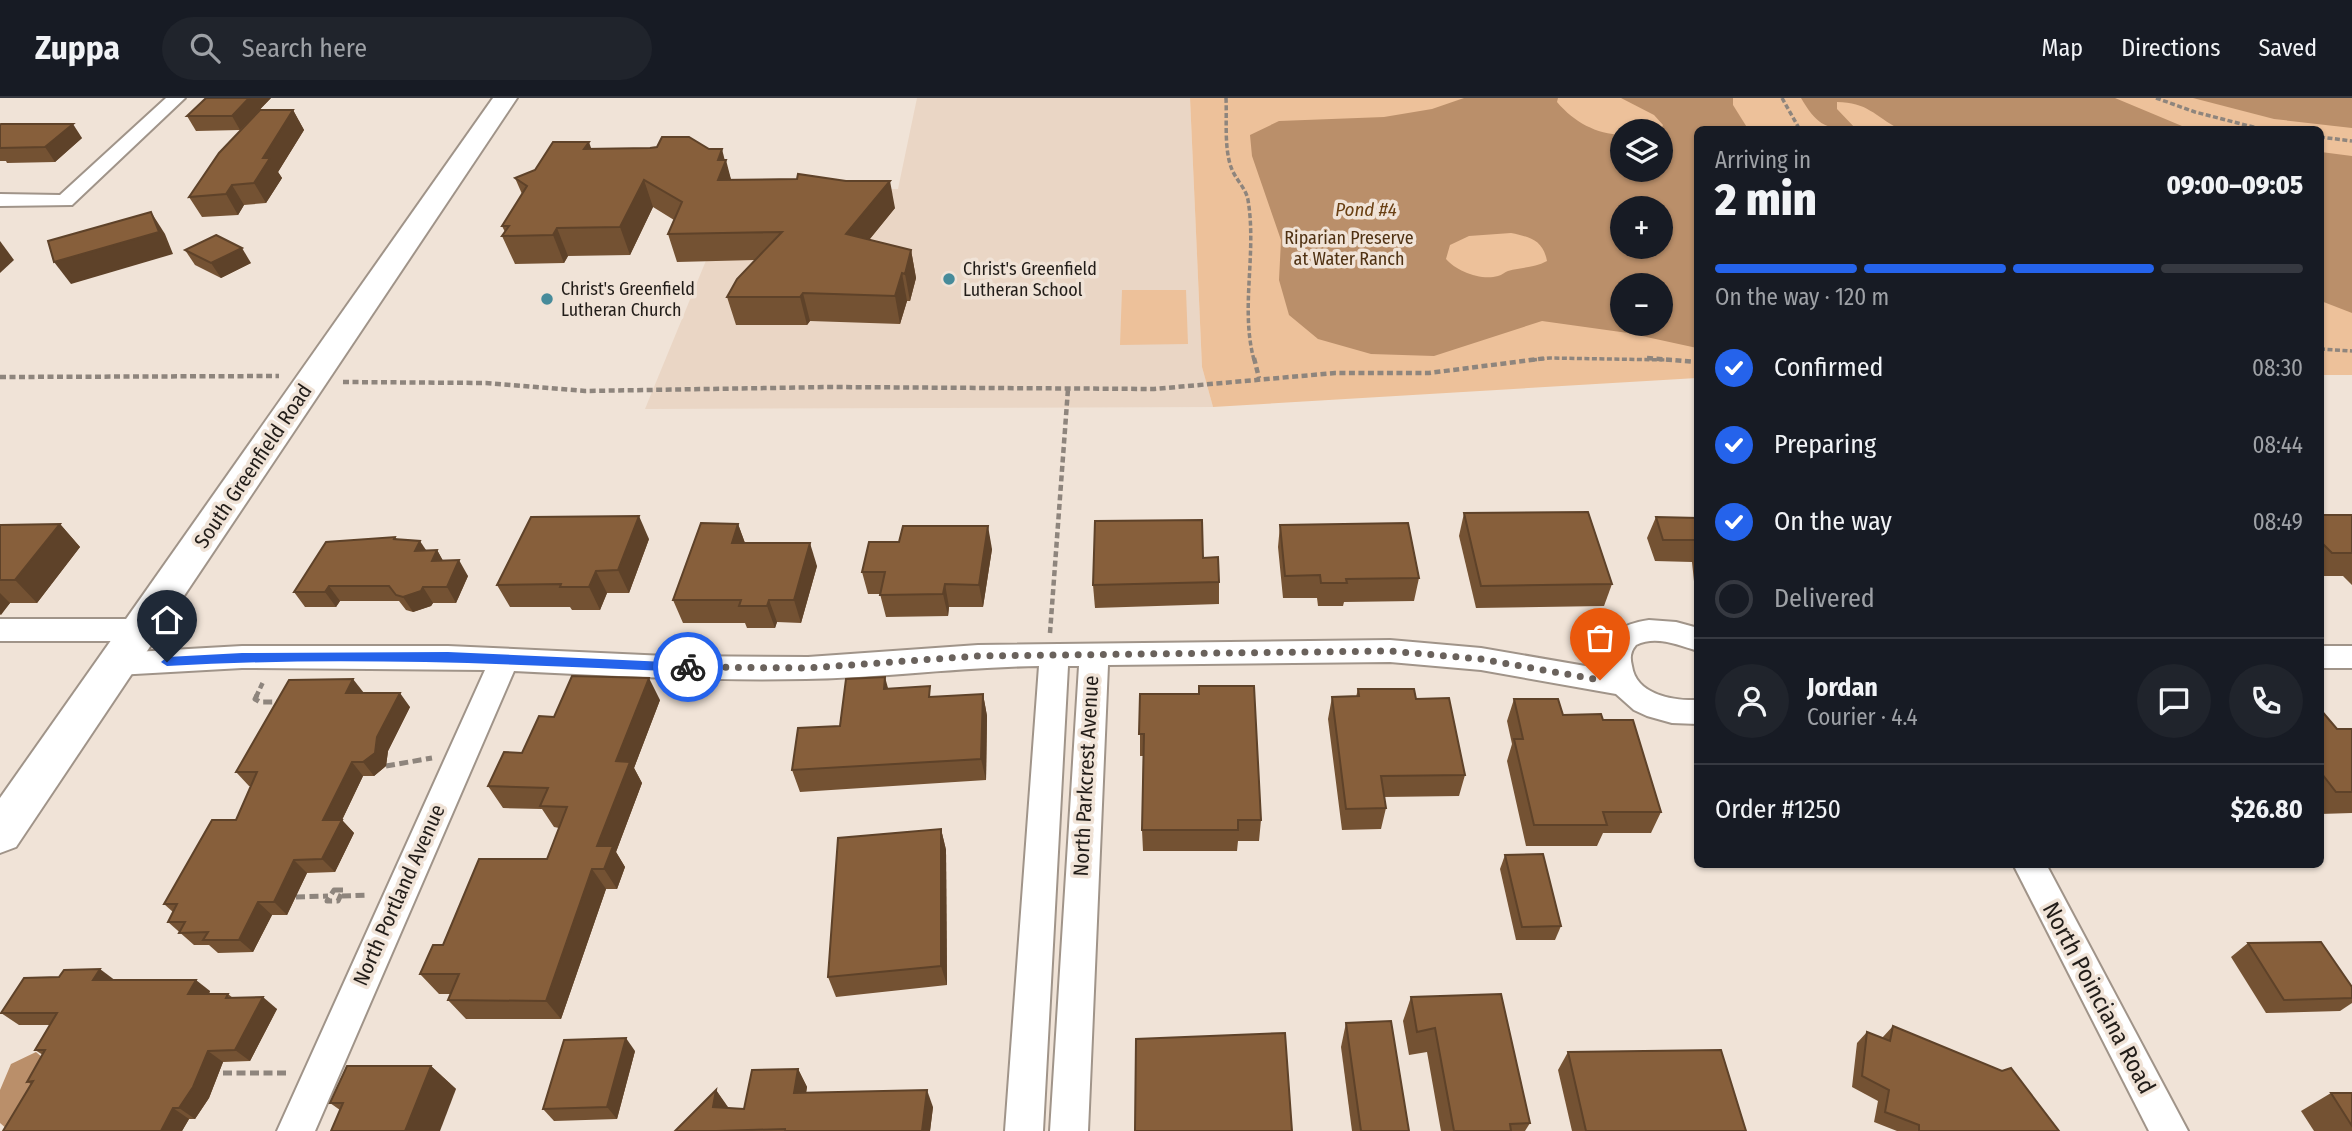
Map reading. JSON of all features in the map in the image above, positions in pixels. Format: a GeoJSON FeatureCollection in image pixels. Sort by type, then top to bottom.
{"type":"FeatureCollection","features":[{"type":"Feature","properties":{"kind":"main road","name":"South Greenfield Road"},"geometry":{"type":"LineString","coordinates":[[0,834],[505,98]]}},
{"type":"Feature","properties":{"kind":"street"},"geometry":{"type":"LineString","coordinates":[[0,200],[65,201],[176,98]]}},
{"type":"Feature","properties":{"kind":"street"},"geometry":{"type":"LineString","coordinates":[[1694,639],[1666,629],[1648,630],[1632,634],[1621,643],[1616,656],[1617,670],[1624,684],[1652,706],[1670,712],[1694,712]]}},
{"type":"Feature","properties":{"kind":"street"},"geometry":{"type":"LineString","coordinates":[[0,631],[140,630]]}},
{"type":"Feature","properties":{"kind":"street"},"geometry":{"type":"LineString","coordinates":[[117,664],[279,657],[448,657],[666,667],[808,668],[978,656],[1052,645],[1094,654],[1390,651],[1481,659],[1624,684]]}},
{"type":"Feature","properties":{"kind":"street","name":"North Parkcrest Avenue"},"geometry":{"type":"LineString","coordinates":[[1024,1131],[1052,645]]}},
{"type":"Feature","properties":{"kind":"street","name":"North Parkcrest Avenue"},"geometry":{"type":"LineString","coordinates":[[1069,1131],[1094,654]]}},
{"type":"Feature","properties":{"kind":"street"},"geometry":{"type":"LineString","coordinates":[[2324,657],[2352,657]]}},
{"type":"Feature","properties":{"kind":"street","name":"North Portland Avenue"},"geometry":{"type":"LineString","coordinates":[[296,1131],[504,660]]}},
{"type":"Feature","properties":{"kind":"street","name":"North Poinciana Road"},"geometry":{"type":"LineString","coordinates":[[2031,868],[2169,1131]]}},
{"type":"Feature","properties":{"kind":"street","name":"North Parkcrest Avenue"},"geometry":{"type":"LineString","coordinates":[[1039,899],[1080,899]]}},
{"type":"Feature","properties":{"kind":"path"},"geometry":{"type":"LineString","coordinates":[[1226,98],[1231,167],[1248,197],[1252,246],[1248,280],[1249,322],[1259,378]]}},
{"type":"Feature","properties":{"kind":"path"},"geometry":{"type":"LineString","coordinates":[[1782,98],[1798,126]]}},
{"type":"Feature","properties":{"kind":"path"},"geometry":{"type":"LineString","coordinates":[[2156,98],[2195,112],[2249,126]]}},
{"type":"Feature","properties":{"kind":"path"},"geometry":{"type":"LineString","coordinates":[[2324,138],[2352,141]]}},
{"type":"Feature","properties":{"kind":"path"},"geometry":{"type":"LineString","coordinates":[[2324,349],[2352,351]]}},
{"type":"Feature","properties":{"kind":"path"},"geometry":{"type":"LineString","coordinates":[[0,377],[257,375],[313,378],[355,384],[486,383],[585,391],[830,387],[1166,389],[1259,378],[1335,373],[1429,373],[1549,358],[1632,357],[1694,362]]}},
{"type":"Feature","properties":{"kind":"path"},"geometry":{"type":"LineString","coordinates":[[1052,645],[1068,389]]}},
{"type":"Feature","properties":{"kind":"path"},"geometry":{"type":"LineString","coordinates":[[279,657],[255,699],[260,702],[284,702]]}},
{"type":"Feature","properties":{"kind":"path"},"geometry":{"type":"LineString","coordinates":[[386,766],[402,765],[419,758],[461,758]]}},
{"type":"Feature","properties":{"kind":"path"},"geometry":{"type":"LineString","coordinates":[[296,897],[328,896],[334,890],[343,890],[342,896],[400,894]]}},
{"type":"Feature","properties":{"kind":"path"},"geometry":{"type":"LineString","coordinates":[[223,1073],[321,1073]]}},
{"type":"Feature","properties":{"kind":"shaded area","name":"Christ's Greenfield Lutheran School"},"geometry":{"type":"Polygon","coordinates":[[[917,98],[1190,98],[1202,367],[1213,407],[645,409],[735,190],[898,189],[917,98]]]}},
{"type":"Feature","properties":{"kind":"green space","name":"Riparian Preserve at Water Ranch"},"geometry":{"type":"Polygon","coordinates":[[[1190,98],[2352,98],[2352,375],[2324,375],[2324,126],[1694,126],[1694,378],[1213,407],[1202,367],[1190,98]]]}},
{"type":"Feature","properties":{"kind":"green space"},"geometry":{"type":"Polygon","coordinates":[[[1122,290],[1186,290],[1188,344],[1120,345],[1122,290]]]}},
{"type":"Feature","properties":{"kind":"water","name":"Pond #4"},"geometry":{"type":"Polygon","coordinates":[[[1464,98],[1558,98],[1557,102],[1578,121],[1610,133],[1610,182],[1673,182],[1673,119],[1658,119],[1621,98],[1733,98],[1733,105],[1746,126],[1694,126],[1694,347],[1642,336],[1673,336],[1673,273],[1610,273],[1610,330],[1542,321],[1434,356],[1371,354],[1318,339],[1289,315],[1279,280],[1281,240],[1252,156],[1250,135],[1279,121],[1384,117],[1432,109],[1464,98]],[[1511,233],[1469,236],[1450,245],[1446,259],[1469,274],[1484,277],[1499,276],[1547,261],[1539,244],[1511,233]]]}},
{"type":"Feature","properties":{"kind":"water"},"geometry":{"type":"Polygon","coordinates":[[[1801,98],[2115,98],[2182,126],[1894,126],[1856,104],[1837,102],[1837,109],[1853,126],[1828,126],[1812,114],[1801,98]]]}},
{"type":"Feature","properties":{"kind":"water"},"geometry":{"type":"Polygon","coordinates":[[[2193,98],[2352,98],[2352,128],[2274,119],[2193,98]]]}},
{"type":"Feature","properties":{"kind":"water"},"geometry":{"type":"Polygon","coordinates":[[[2324,152],[2352,156],[2352,313],[2324,302],[2324,152]]]}},
{"type":"Feature","properties":{"kind":"water"},"geometry":{"type":"Polygon","coordinates":[[[36,1052],[43,1058],[33,1071],[38,1077],[7,1129],[0,1123],[0,1090],[11,1064],[36,1052]]]}},
{"type":"Feature","properties":{"kind":"building"},"geometry":{"type":"Polygon","coordinates":[[[206,98],[249,98],[232,116],[187,116],[206,98]]]}},
{"type":"Feature","properties":{"kind":"building"},"geometry":{"type":"Polygon","coordinates":[[[260,110],[293,110],[263,158],[270,158],[254,183],[232,185],[226,194],[189,197],[219,153],[260,110]]]}},
{"type":"Feature","properties":{"kind":"building"},"geometry":{"type":"Polygon","coordinates":[[[1,124],[73,124],[45,147],[0,148],[1,124]]]}},
{"type":"Feature","properties":{"kind":"building"},"geometry":{"type":"Polygon","coordinates":[[[662,137],[689,137],[709,149],[722,149],[718,160],[726,160],[718,180],[797,179],[798,174],[846,181],[890,181],[846,234],[911,250],[905,274],[902,273],[895,296],[803,293],[800,297],[727,297],[737,279],[782,232],[668,234],[682,202],[644,180],[620,227],[557,228],[553,235],[502,236],[509,226],[502,226],[527,186],[515,178],[535,170],[553,142],[589,142],[584,149],[650,148],[657,147],[662,137]]]}},
{"type":"Feature","properties":{"kind":"building"},"geometry":{"type":"Polygon","coordinates":[[[151,212],[159,232],[54,262],[48,241],[151,212]]]}},
{"type":"Feature","properties":{"kind":"building"},"geometry":{"type":"Polygon","coordinates":[[[216,235],[242,248],[211,263],[185,250],[216,235]]]}},
{"type":"Feature","properties":{"kind":"building"},"geometry":{"type":"Polygon","coordinates":[[[1588,512],[1612,584],[1481,586],[1464,513],[1588,512]]]}},
{"type":"Feature","properties":{"kind":"building"},"geometry":{"type":"Polygon","coordinates":[[[2324,515],[2352,515],[2352,553],[2332,553],[2324,545],[2324,515]]]}},
{"type":"Feature","properties":{"kind":"building"},"geometry":{"type":"Polygon","coordinates":[[[639,516],[618,570],[596,571],[589,587],[560,587],[561,584],[497,585],[531,517],[639,516]]]}},
{"type":"Feature","properties":{"kind":"building"},"geometry":{"type":"Polygon","coordinates":[[[1656,517],[1694,518],[1694,540],[1663,540],[1656,517]]]}},
{"type":"Feature","properties":{"kind":"building"},"geometry":{"type":"Polygon","coordinates":[[[1202,520],[1203,558],[1218,557],[1219,582],[1093,585],[1095,521],[1202,520]]]}},
{"type":"Feature","properties":{"kind":"building"},"geometry":{"type":"Polygon","coordinates":[[[701,523],[738,524],[732,543],[810,543],[794,600],[769,600],[767,606],[739,606],[741,600],[673,600],[701,523]]]}},
{"type":"Feature","properties":{"kind":"building"},"geometry":{"type":"Polygon","coordinates":[[[1408,523],[1419,578],[1346,579],[1347,583],[1321,583],[1320,575],[1285,576],[1280,525],[1408,523]]]}},
{"type":"Feature","properties":{"kind":"building"},"geometry":{"type":"Polygon","coordinates":[[[60,524],[15,580],[0,580],[0,525],[60,524]]]}},
{"type":"Feature","properties":{"kind":"building"},"geometry":{"type":"Polygon","coordinates":[[[903,526],[988,526],[979,585],[945,584],[943,594],[880,595],[885,572],[862,572],[869,542],[899,542],[903,526]]]}},
{"type":"Feature","properties":{"kind":"building"},"geometry":{"type":"Polygon","coordinates":[[[395,537],[394,539],[420,541],[415,551],[437,550],[432,561],[459,560],[447,587],[423,587],[421,591],[403,597],[396,595],[389,586],[329,586],[325,592],[294,592],[326,542],[395,537]]]}},
{"type":"Feature","properties":{"kind":"building"},"geometry":{"type":"Polygon","coordinates":[[[572,676],[649,678],[616,761],[630,762],[597,846],[613,846],[604,869],[592,869],[546,1001],[448,1000],[459,974],[420,974],[433,945],[443,945],[479,859],[547,859],[567,807],[540,806],[548,788],[488,786],[504,752],[522,753],[539,716],[554,717],[572,676]]]}},
{"type":"Feature","properties":{"kind":"building"},"geometry":{"type":"Polygon","coordinates":[[[885,677],[884,689],[930,686],[929,697],[983,694],[981,759],[792,770],[798,728],[840,726],[846,679],[885,677]]]}},
{"type":"Feature","properties":{"kind":"building"},"geometry":{"type":"Polygon","coordinates":[[[353,679],[346,693],[400,693],[377,737],[375,753],[363,762],[352,762],[323,820],[342,820],[322,859],[294,860],[274,902],[258,902],[239,940],[203,940],[208,932],[179,933],[185,922],[168,922],[177,904],[164,904],[212,820],[236,820],[257,772],[236,772],[289,680],[353,679]]]}},
{"type":"Feature","properties":{"kind":"building"},"geometry":{"type":"Polygon","coordinates":[[[1199,686],[1254,686],[1261,820],[1238,820],[1238,830],[1142,830],[1144,734],[1139,734],[1140,694],[1199,694],[1199,686]]]}},
{"type":"Feature","properties":{"kind":"building"},"geometry":{"type":"Polygon","coordinates":[[[1358,689],[1414,689],[1416,699],[1449,698],[1465,775],[1381,776],[1386,808],[1346,809],[1332,697],[1359,696],[1358,689]]]}},
{"type":"Feature","properties":{"kind":"building"},"geometry":{"type":"Polygon","coordinates":[[[1514,699],[1558,699],[1563,715],[1601,714],[1603,720],[1633,720],[1661,812],[1603,812],[1607,825],[1534,825],[1514,739],[1523,739],[1514,699]]]}},
{"type":"Feature","properties":{"kind":"building"},"geometry":{"type":"Polygon","coordinates":[[[2324,714],[2337,729],[2352,729],[2352,792],[2336,792],[2324,777],[2324,714]]]}},
{"type":"Feature","properties":{"kind":"building"},"geometry":{"type":"Polygon","coordinates":[[[941,829],[941,966],[828,977],[838,838],[941,829]]]}},
{"type":"Feature","properties":{"kind":"building"},"geometry":{"type":"Polygon","coordinates":[[[1543,854],[1561,926],[1522,927],[1505,855],[1543,854]]]}},
{"type":"Feature","properties":{"kind":"building"},"geometry":{"type":"Polygon","coordinates":[[[2321,942],[2352,987],[2352,998],[2284,1000],[2248,943],[2321,942]]]}},
{"type":"Feature","properties":{"kind":"building"},"geometry":{"type":"Polygon","coordinates":[[[100,969],[93,980],[196,980],[188,994],[228,994],[226,998],[263,997],[235,1050],[208,1051],[193,1087],[179,1108],[173,1108],[161,1131],[3,1131],[33,1081],[27,1082],[45,1050],[35,1050],[57,1013],[1,1013],[24,978],[59,977],[64,970],[100,969]]]}},
{"type":"Feature","properties":{"kind":"building"},"geometry":{"type":"Polygon","coordinates":[[[1501,994],[1530,1123],[1510,1124],[1511,1131],[1454,1131],[1435,1028],[1417,1032],[1411,997],[1501,994]]]}},
{"type":"Feature","properties":{"kind":"building"},"geometry":{"type":"Polygon","coordinates":[[[1391,1021],[1409,1131],[1361,1131],[1346,1023],[1391,1021]]]}},
{"type":"Feature","properties":{"kind":"building"},"geometry":{"type":"Polygon","coordinates":[[[1893,1026],[2002,1071],[2011,1068],[2059,1131],[1919,1131],[1919,1125],[1885,1112],[1889,1090],[1862,1076],[1867,1032],[1890,1041],[1893,1026]]]}},
{"type":"Feature","properties":{"kind":"building"},"geometry":{"type":"Polygon","coordinates":[[[1285,1033],[1292,1131],[1135,1131],[1136,1039],[1285,1033]]]}},
{"type":"Feature","properties":{"kind":"building"},"geometry":{"type":"Polygon","coordinates":[[[626,1038],[607,1107],[543,1109],[564,1040],[626,1038]]]}},
{"type":"Feature","properties":{"kind":"building"},"geometry":{"type":"Polygon","coordinates":[[[1721,1050],[1746,1131],[1586,1131],[1568,1052],[1721,1050]]]}},
{"type":"Feature","properties":{"kind":"building"},"geometry":{"type":"Polygon","coordinates":[[[347,1066],[431,1066],[405,1131],[331,1131],[343,1103],[330,1103],[347,1066]]]}},
{"type":"Feature","properties":{"kind":"building"},"geometry":{"type":"Polygon","coordinates":[[[798,1069],[794,1093],[927,1090],[922,1131],[675,1131],[716,1090],[713,1107],[744,1109],[752,1070],[798,1069]]]}},
{"type":"Feature","properties":{"kind":"building"},"geometry":{"type":"Polygon","coordinates":[[[2331,1093],[2352,1093],[2352,1126],[2331,1093]]]}},
{"type":"Feature","properties":{"kind":"way so far"},"geometry":{"type":"LineString","coordinates":[[688,667],[808,668],[978,656],[1390,651],[1481,659],[1600,680]]}},
{"type":"Feature","properties":{"kind":"place","name":"Christ's Greenfield Lutheran School"},"geometry":{"type":"Point","coordinates":[949,279]}},
{"type":"Feature","properties":{"kind":"place","name":"Christ's Greenfield Lutheran Church"},"geometry":{"type":"Point","coordinates":[547,299]}},
{"type":"Feature","properties":{"kind":"route"},"geometry":{"type":"LineString","coordinates":[[167,662],[242,657],[448,657],[688,667]]}}]}
